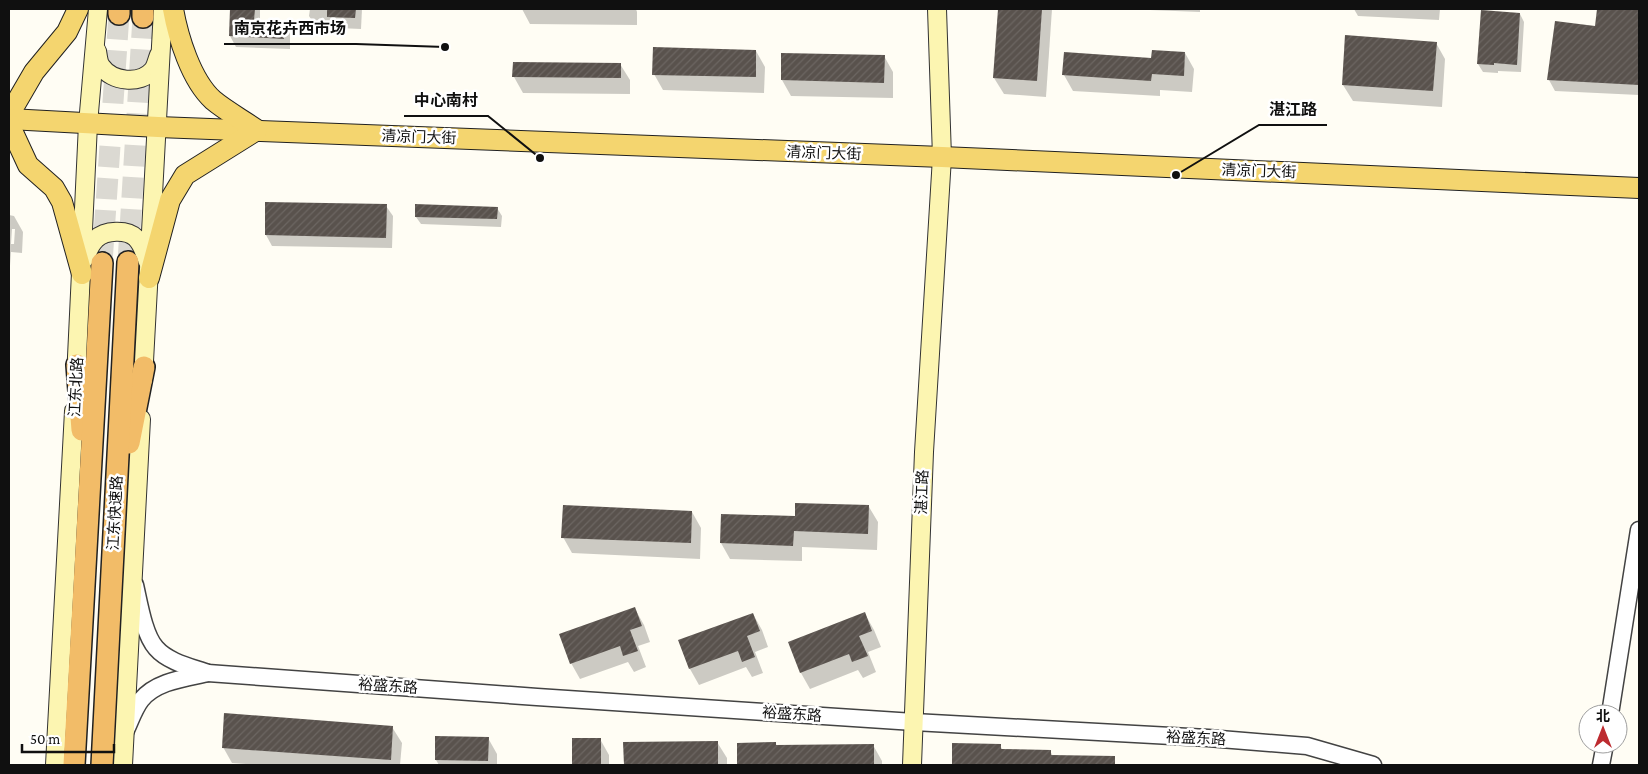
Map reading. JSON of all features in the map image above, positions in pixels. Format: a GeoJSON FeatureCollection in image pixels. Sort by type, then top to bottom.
{"type":"FeatureCollection","features":[{"type":"Feature","properties":{"kind":"highway","name":"江东快速路"},"geometry":{"type":"LineString","coordinates":[[102,765],[128,262]]}},
{"type":"Feature","properties":{"kind":"highway","name":"江东快速路"},"geometry":{"type":"LineString","coordinates":[[74,765],[88,517],[89,267]]}},
{"type":"Feature","properties":{"kind":"highway"},"geometry":{"type":"LineString","coordinates":[[77,365],[88,517]]}},
{"type":"Feature","properties":{"kind":"highway"},"geometry":{"type":"LineString","coordinates":[[115,517],[144,367]]}},
{"type":"Feature","properties":{"kind":"main road"},"geometry":{"type":"LineString","coordinates":[[9,115],[34,72],[67,32],[78,9]]}},
{"type":"Feature","properties":{"kind":"main road","name":"江东北路"},"geometry":{"type":"LineString","coordinates":[[55,765],[77,365],[89,267],[88,124],[98,9]]}},
{"type":"Feature","properties":{"kind":"main road"},"geometry":{"type":"LineString","coordinates":[[122,765],[163,9]]}},
{"type":"Feature","properties":{"kind":"main road"},"geometry":{"type":"LineString","coordinates":[[149,271],[170,200],[185,176],[258,130],[212,100],[198,82],[175,23],[173,9]]}},
{"type":"Feature","properties":{"kind":"main road","name":"湛江路"},"geometry":{"type":"LineString","coordinates":[[912,765],[924,452],[942,157],[937,9]]}},
{"type":"Feature","properties":{"kind":"main road"},"geometry":{"type":"LineString","coordinates":[[95,46],[100,64],[108,74],[121,79],[135,80],[148,74],[155,68],[161,48]]}},
{"type":"Feature","properties":{"kind":"main road","name":"清凉门大街"},"geometry":{"type":"LineString","coordinates":[[9,119],[158,127],[942,157],[1639,188]]}},
{"type":"Feature","properties":{"kind":"main road"},"geometry":{"type":"LineString","coordinates":[[9,124],[28,165],[54,188],[62,202],[89,267]]}},
{"type":"Feature","properties":{"kind":"main road"},"geometry":{"type":"LineString","coordinates":[[89,267],[91,244],[98,237],[112,232],[122,232],[135,236],[143,247],[149,271]]}},
{"type":"Feature","properties":{"kind":"street"},"geometry":{"type":"LineString","coordinates":[[1612,704],[1639,530]]}},
{"type":"Feature","properties":{"kind":"street","name":"裕盛东路"},"geometry":{"type":"LineString","coordinates":[[133,578],[145,626],[155,647],[173,660],[208,673]]}},
{"type":"Feature","properties":{"kind":"street","name":"裕盛东路"},"geometry":{"type":"LineString","coordinates":[[125,732],[140,701],[153,689],[174,680],[208,673],[537,698],[914,722],[1208,738],[1307,746],[1373,765]]}},
{"type":"Feature","properties":{"kind":"building"},"geometry":{"type":"Polygon","coordinates":[[[230,9],[255,9],[254,20],[285,21],[284,39],[229,36],[230,9]]]}},
{"type":"Feature","properties":{"kind":"building"},"geometry":{"type":"Polygon","coordinates":[[[327,9],[356,9],[355,18],[327,17],[327,9]]]}},
{"type":"Feature","properties":{"kind":"building"},"geometry":{"type":"Polygon","coordinates":[[[998,9],[1042,9],[1037,81],[993,78],[998,9]]]}},
{"type":"Feature","properties":{"kind":"building"},"geometry":{"type":"Polygon","coordinates":[[[1597,9],[1639,9],[1639,85],[1547,80],[1555,21],[1595,26],[1597,9]]]}},
{"type":"Feature","properties":{"kind":"building"},"geometry":{"type":"Polygon","coordinates":[[[1481,10],[1520,13],[1517,65],[1477,64],[1481,10]]]}},
{"type":"Feature","properties":{"kind":"building"},"geometry":{"type":"Polygon","coordinates":[[[1345,35],[1437,42],[1433,91],[1342,85],[1345,35]]]}},
{"type":"Feature","properties":{"kind":"building"},"geometry":{"type":"Polygon","coordinates":[[[653,47],[756,50],[756,77],[652,75],[653,47]]]}},
{"type":"Feature","properties":{"kind":"building"},"geometry":{"type":"Polygon","coordinates":[[[1152,50],[1185,52],[1184,76],[1152,74],[1151,81],[1062,75],[1064,52],[1151,58],[1152,50]]]}},
{"type":"Feature","properties":{"kind":"building"},"geometry":{"type":"Polygon","coordinates":[[[781,53],[885,55],[884,83],[781,80],[781,53]]]}},
{"type":"Feature","properties":{"kind":"building"},"geometry":{"type":"Polygon","coordinates":[[[513,62],[621,63],[621,78],[512,77],[513,62]]]}},
{"type":"Feature","properties":{"kind":"building"},"geometry":{"type":"Polygon","coordinates":[[[265,202],[387,204],[386,238],[265,235],[265,202]]]}},
{"type":"Feature","properties":{"kind":"building"},"geometry":{"type":"Polygon","coordinates":[[[415,204],[498,207],[497,219],[415,217],[415,204]]]}},
{"type":"Feature","properties":{"kind":"building"},"geometry":{"type":"Polygon","coordinates":[[[795,503],[869,505],[868,534],[794,531],[793,546],[720,543],[721,514],[795,516],[795,503]]]}},
{"type":"Feature","properties":{"kind":"building"},"geometry":{"type":"Polygon","coordinates":[[[563,505],[692,511],[691,543],[561,538],[563,505]]]}},
{"type":"Feature","properties":{"kind":"building"},"geometry":{"type":"Polygon","coordinates":[[[635,607],[642,626],[630,630],[638,651],[623,656],[620,646],[570,664],[559,634],[635,607]]]}},
{"type":"Feature","properties":{"kind":"building"},"geometry":{"type":"Polygon","coordinates":[[[865,612],[872,631],[859,636],[868,656],[852,662],[849,654],[800,673],[788,642],[865,612]]]}},
{"type":"Feature","properties":{"kind":"building"},"geometry":{"type":"Polygon","coordinates":[[[753,613],[760,631],[747,636],[755,657],[742,662],[738,651],[689,669],[678,640],[753,613]]]}},
{"type":"Feature","properties":{"kind":"building"},"geometry":{"type":"Polygon","coordinates":[[[224,713],[393,726],[391,760],[222,748],[224,713]]]}},
{"type":"Feature","properties":{"kind":"building"},"geometry":{"type":"Polygon","coordinates":[[[435,736],[489,737],[488,761],[435,760],[435,736]]]}},
{"type":"Feature","properties":{"kind":"building"},"geometry":{"type":"Polygon","coordinates":[[[572,738],[601,738],[601,765],[572,765],[572,738]]]}},
{"type":"Feature","properties":{"kind":"building"},"geometry":{"type":"Polygon","coordinates":[[[718,741],[718,765],[624,765],[623,742],[718,741]]]}},
{"type":"Feature","properties":{"kind":"building"},"geometry":{"type":"Polygon","coordinates":[[[776,742],[776,745],[874,744],[874,765],[737,765],[737,743],[776,742]]]}},
{"type":"Feature","properties":{"kind":"building"},"geometry":{"type":"Polygon","coordinates":[[[952,743],[1001,744],[1001,749],[1051,750],[1051,755],[1115,756],[1115,765],[952,765],[952,743]]]}},
{"type":"Feature","properties":{"kind":"tunnel"},"geometry":{"type":"LineString","coordinates":[[102,263],[119,14]]}},
{"type":"Feature","properties":{"kind":"tunnel"},"geometry":{"type":"LineString","coordinates":[[128,262],[143,17]]}},
{"type":"Feature","properties":{"kind":"place","name":"南京花卉西市场"},"geometry":{"type":"Point","coordinates":[445,47]}},
{"type":"Feature","properties":{"kind":"place","name":"中心南村"},"geometry":{"type":"Point","coordinates":[540,158]}},
{"type":"Feature","properties":{"kind":"place","name":"湛江路"},"geometry":{"type":"Point","coordinates":[1176,175]}}]}
